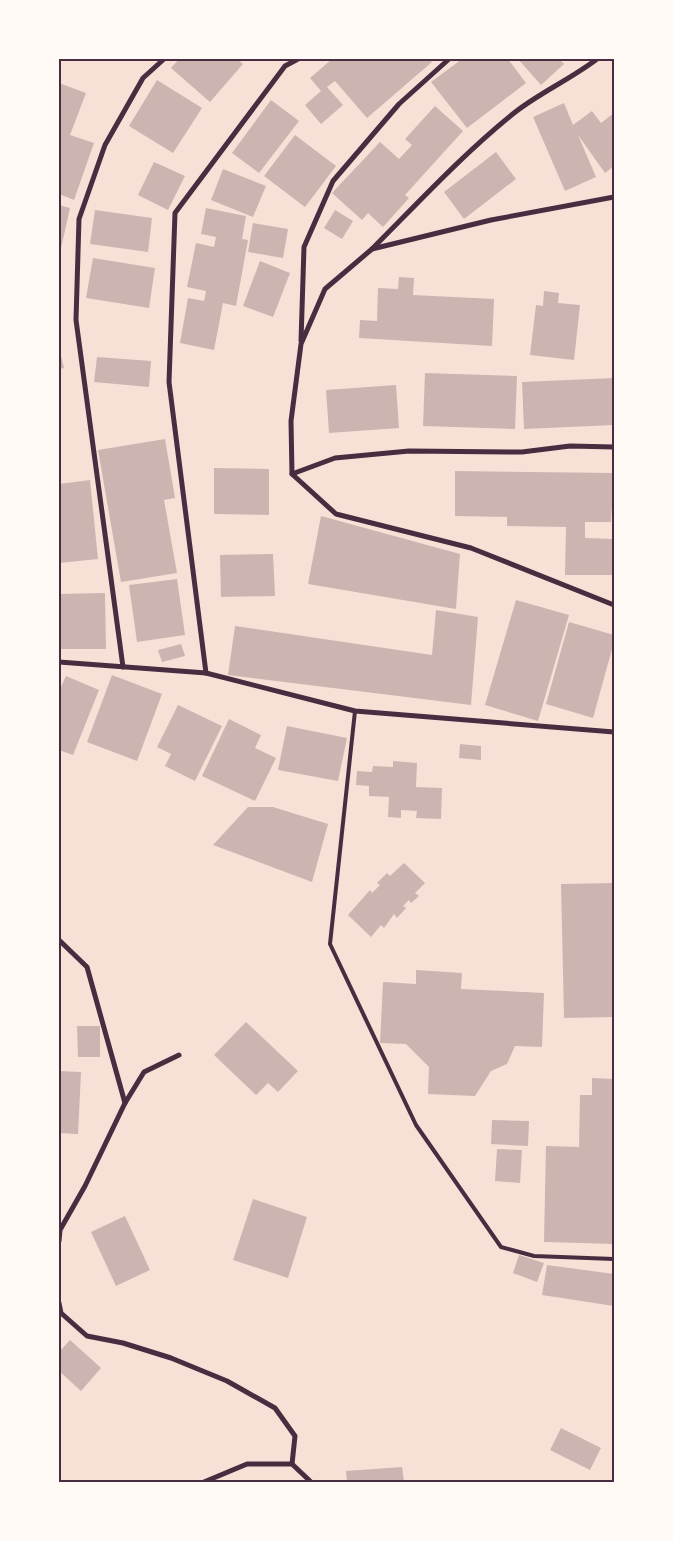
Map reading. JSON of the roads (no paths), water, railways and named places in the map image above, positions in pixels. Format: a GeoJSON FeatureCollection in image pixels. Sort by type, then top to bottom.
{"type":"FeatureCollection","features":[{"type":"Feature","properties":{"kind":"street"},"geometry":{"type":"LineString","coordinates":[[124,667],[76,320],[79,219],[105,145],[143,78],[164,59]]}},
{"type":"Feature","properties":{"kind":"street"},"geometry":{"type":"LineString","coordinates":[[206,673],[169,382],[175,213],[285,66],[298,59]]}},
{"type":"Feature","properties":{"kind":"street"},"geometry":{"type":"LineString","coordinates":[[449,59],[399,104],[333,181],[304,248],[301,344],[291,421],[292,474],[336,514],[471,548],[614,605]]}},
{"type":"Feature","properties":{"kind":"street"},"geometry":{"type":"LineString","coordinates":[[301,344],[325,289],[372,249],[438,183],[515,112],[578,74],[598,59]]}},
{"type":"Feature","properties":{"kind":"street"},"geometry":{"type":"LineString","coordinates":[[372,249],[491,220],[614,197]]}},
{"type":"Feature","properties":{"kind":"street"},"geometry":{"type":"LineString","coordinates":[[292,474],[335,458],[409,451],[522,452],[570,446],[614,448]]}},
{"type":"Feature","properties":{"kind":"street"},"geometry":{"type":"LineString","coordinates":[[59,662],[206,673],[355,710],[614,732]]}},
{"type":"Feature","properties":{"kind":"street"},"geometry":{"type":"LineString","coordinates":[[59,940],[87,967],[125,1103]]}},
{"type":"Feature","properties":{"kind":"street"},"geometry":{"type":"LineString","coordinates":[[59,1241],[60,1230],[85,1186],[125,1103],[144,1072],[179,1055]]}},
{"type":"Feature","properties":{"kind":"street"},"geometry":{"type":"LineString","coordinates":[[59,1303],[61,1313],[87,1336],[123,1343],[171,1358],[228,1381],[275,1408],[295,1436],[292,1464]]}},
{"type":"Feature","properties":{"kind":"street"},"geometry":{"type":"LineString","coordinates":[[204,1482],[247,1464],[292,1464],[311,1482]]}},
{"type":"Feature","properties":{"kind":"lane"},"geometry":{"type":"LineString","coordinates":[[355,710],[330,944],[416,1125],[502,1247],[534,1256],[614,1259]]}}]}
